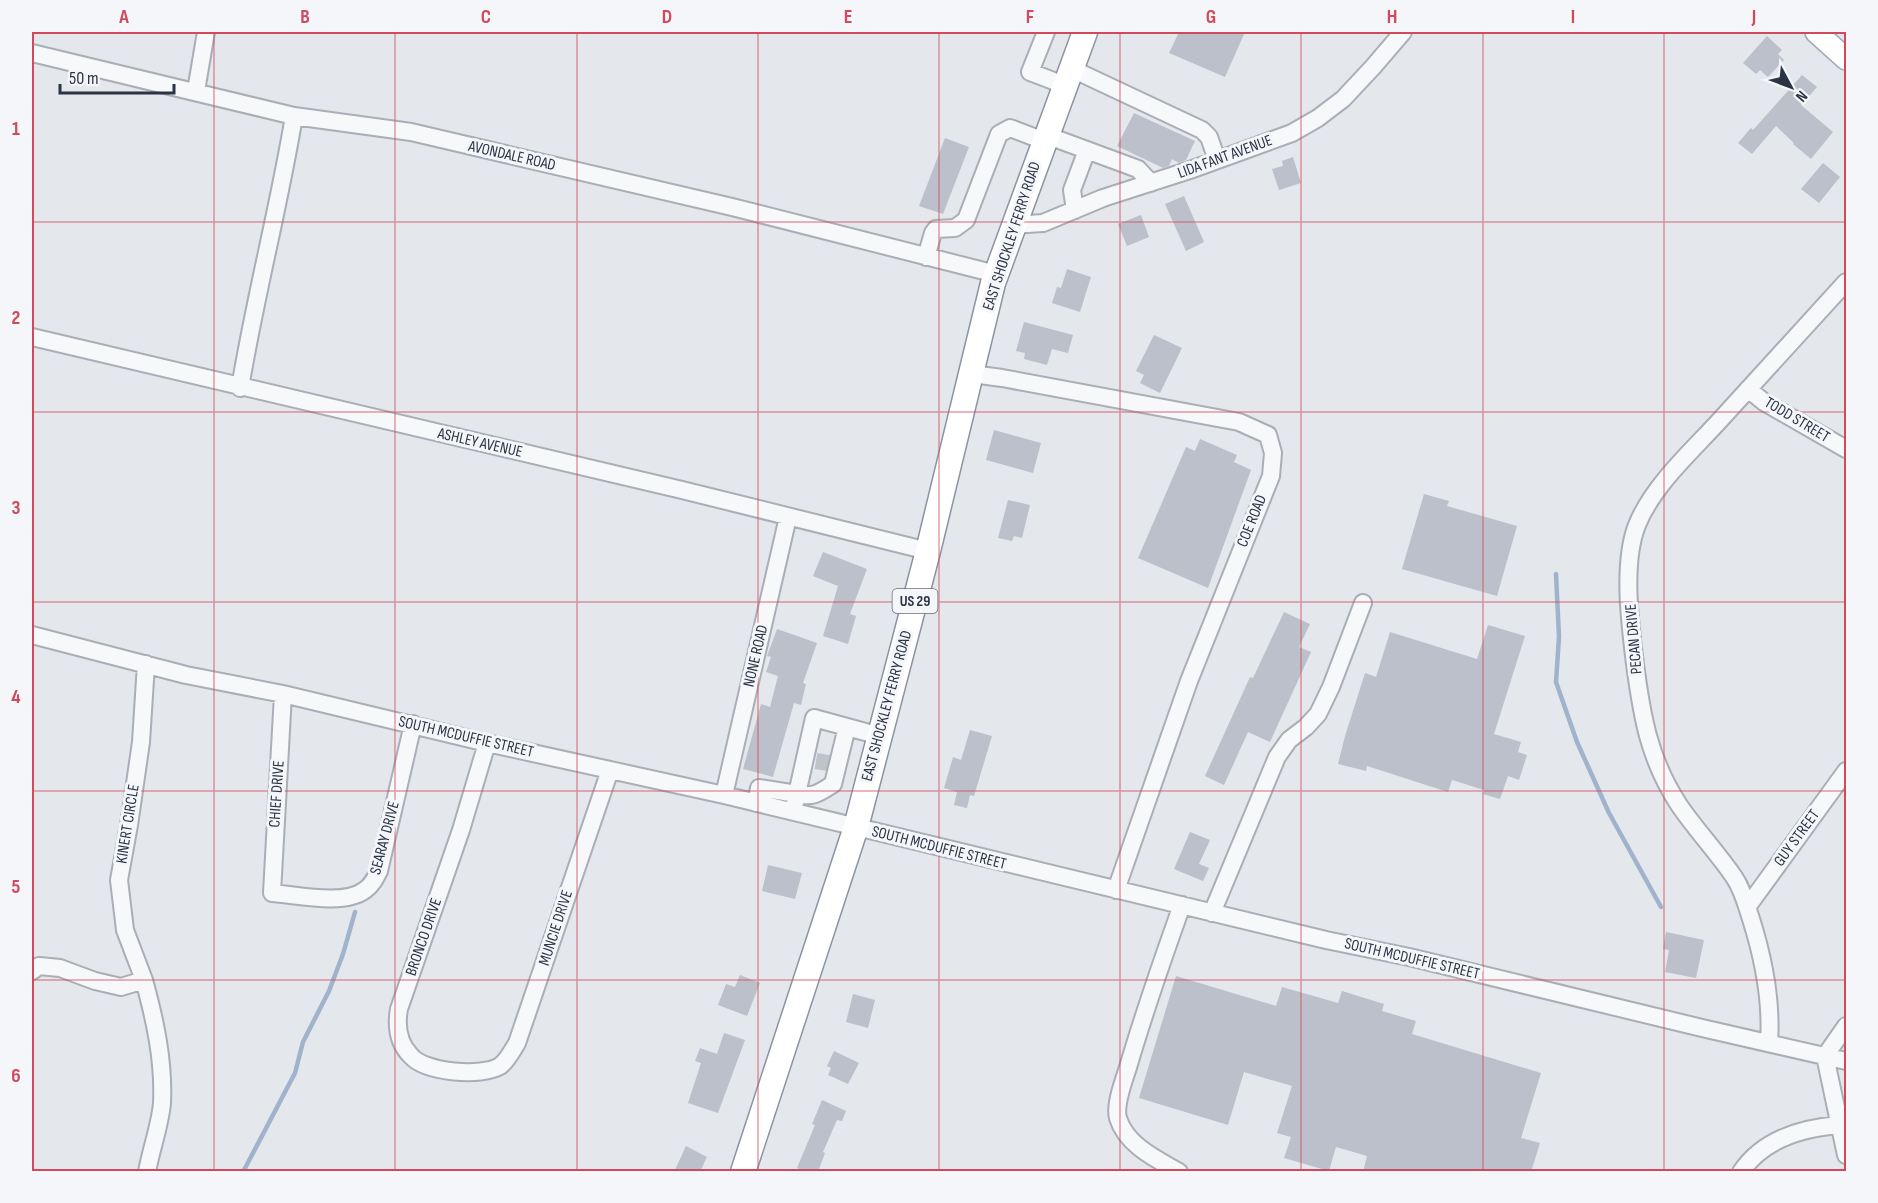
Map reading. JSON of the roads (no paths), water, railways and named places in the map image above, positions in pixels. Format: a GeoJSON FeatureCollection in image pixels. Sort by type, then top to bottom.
{"type":"FeatureCollection","features":[{"type":"Feature","properties":{"kind":"highway","name":"EAST SHOCKLEY FERRY ROAD"},"geometry":{"type":"LineString","coordinates":[[743,1172],[856,827],[928,551],[996,274],[1085,32]]}},
{"type":"Feature","properties":{"kind":"main road"},"geometry":{"type":"LineString","coordinates":[[1816,32],[1846,59]]}},
{"type":"Feature","properties":{"kind":"street"},"geometry":{"type":"LineString","coordinates":[[196,91],[206,32]]}},
{"type":"Feature","properties":{"kind":"street"},"geometry":{"type":"LineString","coordinates":[[1046,32],[1029,72],[1067,77],[1203,130],[1209,137],[1217,160]]}},
{"type":"Feature","properties":{"kind":"street","name":"LIDA FANT AVENUE"},"geometry":{"type":"LineString","coordinates":[[1013,225],[1044,223],[1292,133],[1318,118],[1343,99],[1403,32]]}},
{"type":"Feature","properties":{"kind":"street","name":"AVONDALE ROAD"},"geometry":{"type":"LineString","coordinates":[[32,52],[294,116],[411,132],[732,207],[996,274]]}},
{"type":"Feature","properties":{"kind":"street"},"geometry":{"type":"LineString","coordinates":[[240,388],[250,327],[286,166],[294,116]]}},
{"type":"Feature","properties":{"kind":"street"},"geometry":{"type":"LineString","coordinates":[[926,256],[936,229],[955,228],[966,220],[999,134],[1010,128],[1087,150],[1138,169],[1151,183]]}},
{"type":"Feature","properties":{"kind":"street"},"geometry":{"type":"LineString","coordinates":[[1075,210],[1072,190],[1087,150]]}},
{"type":"Feature","properties":{"kind":"street","name":"PECAN DRIVE"},"geometry":{"type":"LineString","coordinates":[[1769,1043],[1769,1006],[1765,970],[1748,906],[1735,878],[1680,807],[1664,781],[1647,739],[1640,705],[1633,647],[1629,560],[1637,525],[1648,504],[1678,465],[1846,282]]}},
{"type":"Feature","properties":{"kind":"street","name":"ASHLEY AVENUE"},"geometry":{"type":"LineString","coordinates":[[32,337],[928,551]]}},
{"type":"Feature","properties":{"kind":"street","name":"COE ROAD"},"geometry":{"type":"LineString","coordinates":[[972,374],[1239,422],[1268,435],[1274,453],[1270,476],[1189,681],[1116,890]]}},
{"type":"Feature","properties":{"kind":"street","name":"TODD STREET"},"geometry":{"type":"LineString","coordinates":[[1748,389],[1764,402],[1846,449]]}},
{"type":"Feature","properties":{"kind":"street","name":"NONE ROAD"},"geometry":{"type":"LineString","coordinates":[[724,795],[788,517]]}},
{"type":"Feature","properties":{"kind":"street"},"geometry":{"type":"LineString","coordinates":[[1212,913],[1276,757],[1289,740],[1306,728],[1318,714],[1364,603]]}},
{"type":"Feature","properties":{"kind":"street","name":"SOUTH MCDUFFIE STREET"},"geometry":{"type":"LineString","coordinates":[[32,635],[186,675],[283,694],[487,743],[724,795],[1212,913],[1409,957],[1846,1061]]}},
{"type":"Feature","properties":{"kind":"street","name":"KINERT CIRCLE"},"geometry":{"type":"LineString","coordinates":[[146,664],[141,742],[119,880],[125,930],[144,980],[155,1019],[161,1067],[162,1105],[147,1172]]}},
{"type":"Feature","properties":{"kind":"street","name":"CHIEF DRIVE"},"geometry":{"type":"LineString","coordinates":[[272,893],[283,694]]}},
{"type":"Feature","properties":{"kind":"street"},"geometry":{"type":"LineString","coordinates":[[793,812],[796,794],[810,759],[814,718],[880,736]]}},
{"type":"Feature","properties":{"kind":"street","name":"SEARAY DRIVE"},"geometry":{"type":"LineString","coordinates":[[272,893],[338,899],[363,892],[372,884],[379,872],[412,724]]}},
{"type":"Feature","properties":{"kind":"street"},"geometry":{"type":"LineString","coordinates":[[756,803],[759,788],[809,796],[822,792],[833,784],[847,727]]}},
{"type":"Feature","properties":{"kind":"street","name":"BRONCO DRIVE"},"geometry":{"type":"LineString","coordinates":[[484,1072],[457,1072],[423,1064],[411,1057],[399,1036],[397,1022],[399,1008],[461,830],[487,743]]}},
{"type":"Feature","properties":{"kind":"street","name":"MUNCIE DRIVE"},"geometry":{"type":"LineString","coordinates":[[484,1072],[501,1065],[517,1043],[610,770]]}},
{"type":"Feature","properties":{"kind":"street","name":"GUY STREET"},"geometry":{"type":"LineString","coordinates":[[1748,906],[1846,771]]}},
{"type":"Feature","properties":{"kind":"street"},"geometry":{"type":"LineString","coordinates":[[1179,1172],[1149,1156],[1127,1135],[1118,1117],[1119,1097],[1143,1015],[1182,905]]}},
{"type":"Feature","properties":{"kind":"street"},"geometry":{"type":"LineString","coordinates":[[32,970],[39,966],[60,969],[121,987],[144,980]]}},
{"type":"Feature","properties":{"kind":"street"},"geometry":{"type":"LineString","coordinates":[[1846,1026],[1825,1056],[1846,1155]]}},
{"type":"Feature","properties":{"kind":"street"},"geometry":{"type":"LineString","coordinates":[[1741,1172],[1747,1162],[1763,1148],[1779,1139],[1813,1127],[1839,1125]]}},
{"type":"Feature","properties":{"kind":"waterway"},"geometry":{"type":"LineString","coordinates":[[1556,574],[1559,637],[1556,682],[1577,742],[1609,813],[1661,907]]}},
{"type":"Feature","properties":{"kind":"waterway"},"geometry":{"type":"LineString","coordinates":[[243,1172],[295,1073],[303,1042],[329,991],[343,954],[355,912]]}},
{"type":"Feature","properties":{"kind":"tunnel"},"geometry":{"type":"LineString","coordinates":[[816,761],[834,764]]}}]}
